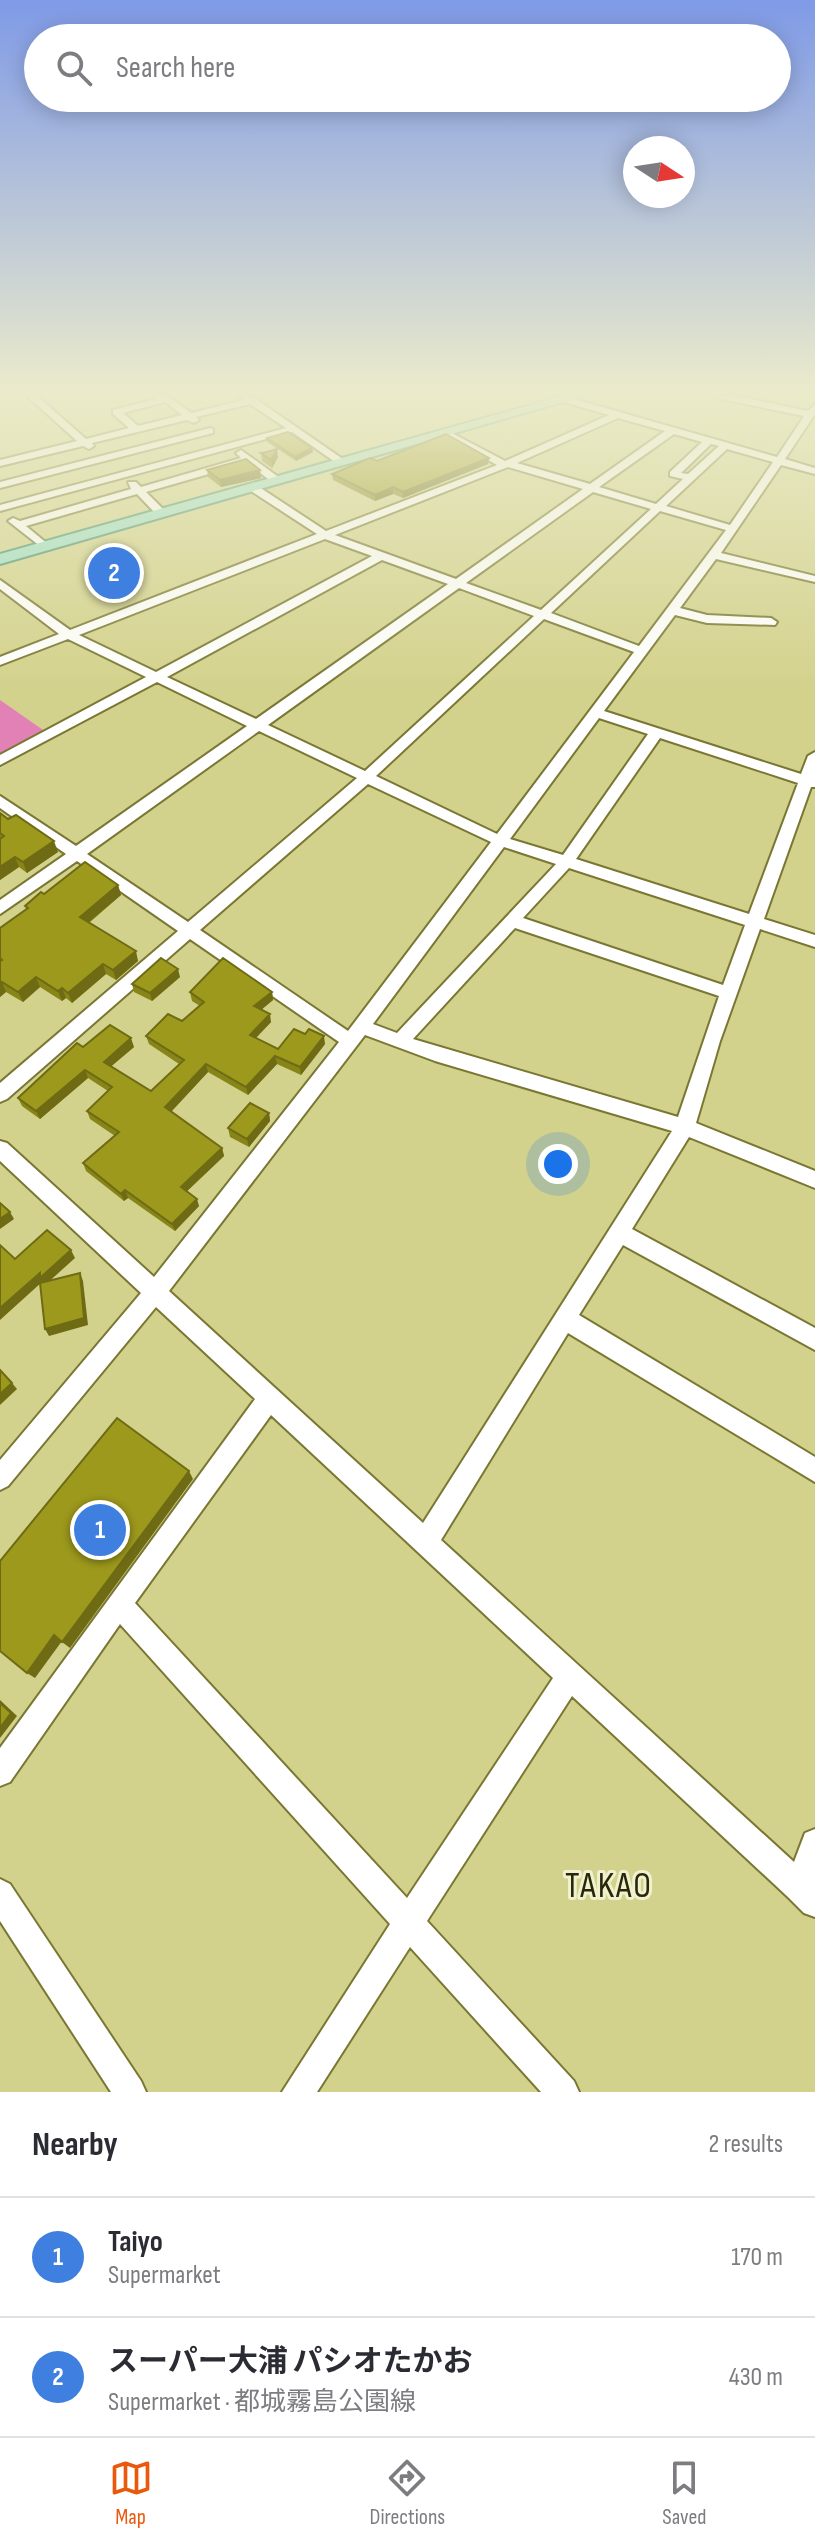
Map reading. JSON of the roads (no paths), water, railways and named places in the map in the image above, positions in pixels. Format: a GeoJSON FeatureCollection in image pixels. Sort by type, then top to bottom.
{"type":"FeatureCollection","features":[{"type":"Feature","properties":{"kind":"main road"},"geometry":{"type":"LineString","coordinates":[[0,559],[232,493]]}},
{"type":"Feature","properties":{"kind":"street"},"geometry":{"type":"LineString","coordinates":[[45,547],[10,521],[0,508],[57,493]]}},
{"type":"Feature","properties":{"kind":"street"},"geometry":{"type":"LineString","coordinates":[[10,521],[127,493]]}},
{"type":"Feature","properties":{"kind":"street"},"geometry":{"type":"LineString","coordinates":[[141,493],[161,513]]}},
{"type":"Feature","properties":{"kind":"street"},"geometry":{"type":"LineString","coordinates":[[261,493],[325,535],[642,651]]}},
{"type":"Feature","properties":{"kind":"street"},"geometry":{"type":"LineString","coordinates":[[0,661],[433,493]]}},
{"type":"Feature","properties":{"kind":"street"},"geometry":{"type":"LineString","coordinates":[[0,908],[589,493]]}},
{"type":"Feature","properties":{"kind":"street"},"geometry":{"type":"LineString","coordinates":[[603,493],[733,529]]}},
{"type":"Feature","properties":{"kind":"street"},"geometry":{"type":"LineString","coordinates":[[0,1094],[368,776],[675,493]]}},
{"type":"Feature","properties":{"kind":"street"},"geometry":{"type":"LineString","coordinates":[[3,1469],[155,1292],[356,1034],[758,493]]}},
{"type":"Feature","properties":{"kind":"street"},"geometry":{"type":"LineString","coordinates":[[713,555],[815,579]]}},
{"type":"Feature","properties":{"kind":"street"},"geometry":{"type":"LineString","coordinates":[[0,761],[381,556]]}},
{"type":"Feature","properties":{"kind":"street"},"geometry":{"type":"LineString","coordinates":[[0,583],[69,635],[498,840],[815,941]]}},
{"type":"Feature","properties":{"kind":"street"},"geometry":{"type":"LineString","coordinates":[[672,610],[707,619],[771,622]]}},
{"type":"Feature","properties":{"kind":"street"},"geometry":{"type":"LineString","coordinates":[[596,713],[810,782]]}},
{"type":"Feature","properties":{"kind":"street"},"geometry":{"type":"LineString","coordinates":[[400,1041],[567,861],[657,732]]}},
{"type":"Feature","properties":{"kind":"street"},"geometry":{"type":"LineString","coordinates":[[426,1541],[685,1127],[754,921],[810,782],[815,756]]}},
{"type":"Feature","properties":{"kind":"street"},"geometry":{"type":"LineString","coordinates":[[0,801],[190,932],[356,1034],[400,1041],[685,1127],[815,1180]]}},
{"type":"Feature","properties":{"kind":"street"},"geometry":{"type":"LineString","coordinates":[[510,920],[728,993]]}},
{"type":"Feature","properties":{"kind":"street"},"geometry":{"type":"LineString","coordinates":[[0,1149],[807,1895]]}},
{"type":"Feature","properties":{"kind":"street"},"geometry":{"type":"LineString","coordinates":[[620,1233],[815,1340]]}},
{"type":"Feature","properties":{"kind":"street"},"geometry":{"type":"LineString","coordinates":[[567,1320],[815,1470]]}},
{"type":"Feature","properties":{"kind":"street"},"geometry":{"type":"LineString","coordinates":[[0,1772],[269,1399]]}},
{"type":"Feature","properties":{"kind":"street"},"geometry":{"type":"LineString","coordinates":[[119,1604],[563,2092]]}},
{"type":"Feature","properties":{"kind":"street"},"geometry":{"type":"LineString","coordinates":[[298,2092],[569,1677]]}},
{"type":"Feature","properties":{"kind":"street"},"geometry":{"type":"LineString","coordinates":[[807,1895],[815,1843]]}},
{"type":"Feature","properties":{"kind":"street"},"geometry":{"type":"LineString","coordinates":[[0,1894],[130,2092]]}},
{"type":"Feature","properties":{"kind":"place","name":"スーパー大浦 パシオたかお"},"geometry":{"type":"Point","coordinates":[114,573]}},
{"type":"Feature","properties":{"kind":"place","name":"Taiyo"},"geometry":{"type":"Point","coordinates":[100,1530]}},
{"type":"Feature","properties":{"kind":"district","name":"TAKAO"},"geometry":{"type":"Point","coordinates":[609,1884]}}]}
